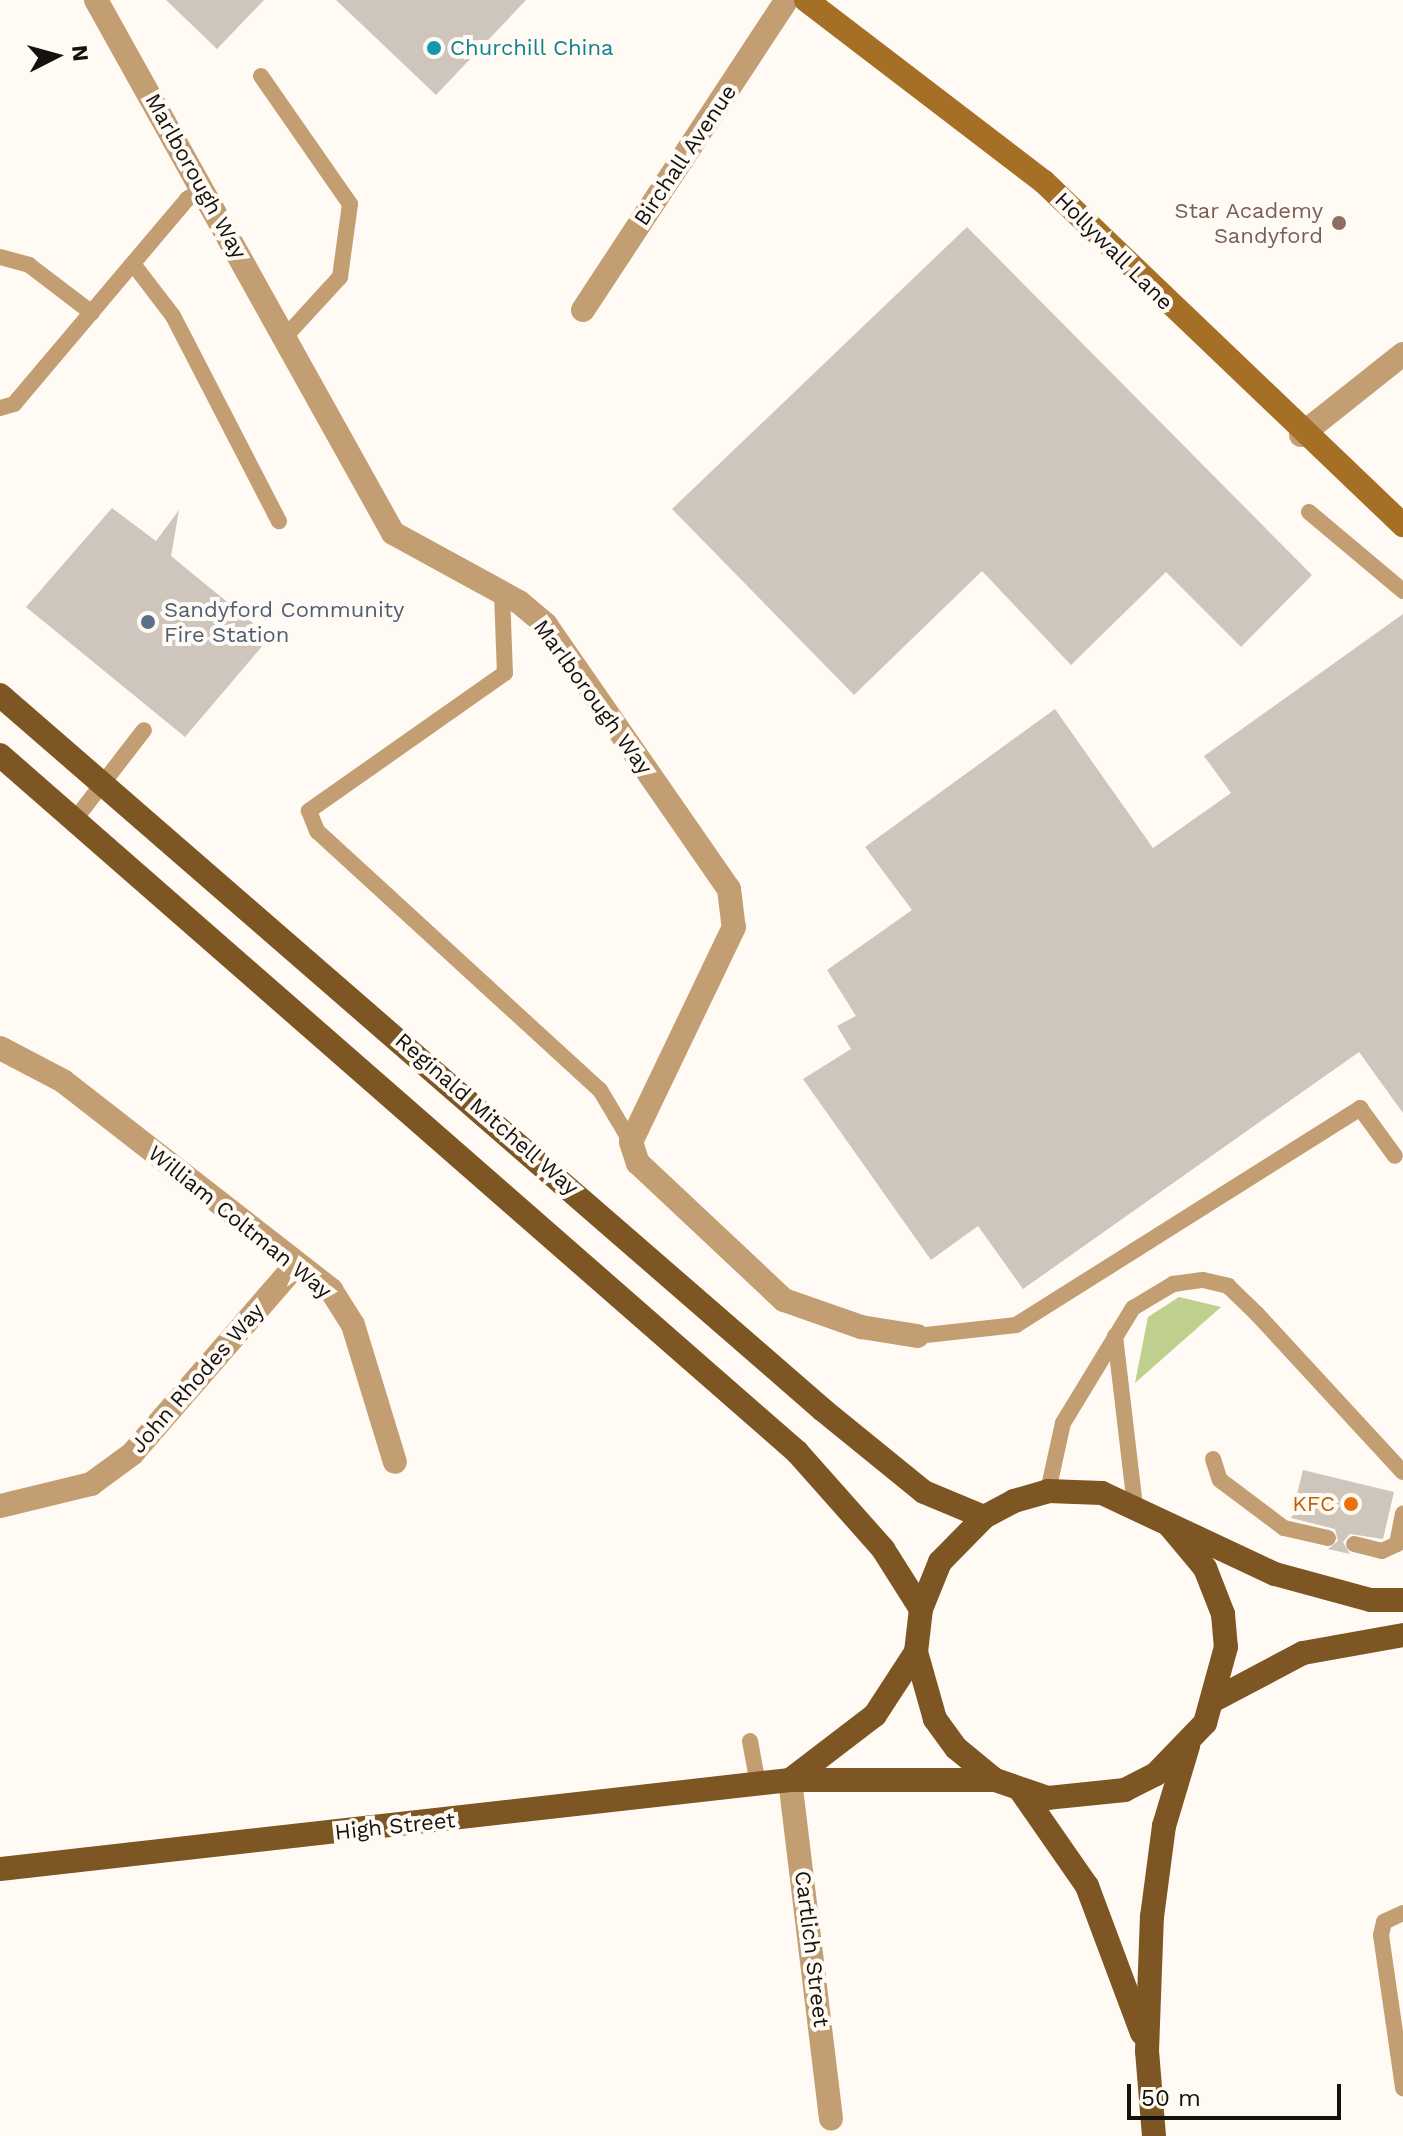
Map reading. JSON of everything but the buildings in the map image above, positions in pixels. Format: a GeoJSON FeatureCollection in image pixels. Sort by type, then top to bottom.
{"type":"FeatureCollection","features":[{"type":"Feature","properties":{"kind":"main road","name":"Reginald Mitchell Way"},"geometry":{"type":"LineString","coordinates":[[0,695],[103,781],[823,1410],[924,1492],[984,1517]]}},
{"type":"Feature","properties":{"kind":"main road"},"geometry":{"type":"LineString","coordinates":[[0,755],[76,818],[797,1452],[883,1549],[921,1609]]}},
{"type":"Feature","properties":{"kind":"main road"},"geometry":{"type":"LineString","coordinates":[[1188,1746],[1125,1790],[1091,1798],[1021,1791],[995,1780],[956,1748],[935,1719],[916,1652],[921,1609],[940,1562],[984,1517],[1048,1491],[1102,1493],[1275,1574],[1371,1600],[1403,1600]]}},
{"type":"Feature","properties":{"kind":"main road"},"geometry":{"type":"LineString","coordinates":[[1154,2136],[1147,2051],[1152,1917],[1164,1826],[1188,1746],[1216,1699],[1226,1647],[1220,1604],[1205,1568],[1169,1525]]}},
{"type":"Feature","properties":{"kind":"main road"},"geometry":{"type":"LineString","coordinates":[[1216,1699],[1303,1653],[1403,1635]]}},
{"type":"Feature","properties":{"kind":"main road"},"geometry":{"type":"LineString","coordinates":[[790,1780],[875,1715],[916,1652]]}},
{"type":"Feature","properties":{"kind":"main road","name":"High Street"},"geometry":{"type":"LineString","coordinates":[[0,1869],[790,1780],[995,1780]]}},
{"type":"Feature","properties":{"kind":"main road"},"geometry":{"type":"LineString","coordinates":[[1021,1791],[1087,1886],[1147,2051]]}},
{"type":"Feature","properties":{"kind":"street","name":"Marlborough Way"},"geometry":{"type":"LineString","coordinates":[[96,0],[393,533],[502,593],[546,625],[729,889],[736,910],[631,1142]]}},
{"type":"Feature","properties":{"kind":"street","name":"Birchall Avenue"},"geometry":{"type":"LineString","coordinates":[[583,310],[787,0]]}},
{"type":"Feature","properties":{"kind":"street","name":"Hollywall Lane"},"geometry":{"type":"LineString","coordinates":[[806,0],[1044,182],[1301,435],[1403,525]]}},
{"type":"Feature","properties":{"kind":"street"},"geometry":{"type":"LineString","coordinates":[[1301,435],[1403,354]]}},
{"type":"Feature","properties":{"kind":"street","name":"William Coltman Way"},"geometry":{"type":"LineString","coordinates":[[0,1048],[63,1081],[294,1267],[331,1290],[353,1325],[395,1462]]}},
{"type":"Feature","properties":{"kind":"street"},"geometry":{"type":"LineString","coordinates":[[631,1142],[638,1163],[666,1193],[784,1300],[861,1327],[917,1336]]}},
{"type":"Feature","properties":{"kind":"street","name":"John Rhodes Way"},"geometry":{"type":"LineString","coordinates":[[0,1506],[91,1484],[132,1454],[294,1267]]}},
{"type":"Feature","properties":{"kind":"street","name":"Cartlich Street"},"geometry":{"type":"LineString","coordinates":[[790,1780],[831,2119]]}},
{"type":"Feature","properties":{"kind":"lane"},"geometry":{"type":"LineString","coordinates":[[261,76],[350,204],[340,277],[285,337]]}},
{"type":"Feature","properties":{"kind":"lane"},"geometry":{"type":"LineString","coordinates":[[0,408],[14,404],[187,199],[204,189]]}},
{"type":"Feature","properties":{"kind":"lane"},"geometry":{"type":"LineString","coordinates":[[0,257],[29,265],[92,313]]}},
{"type":"Feature","properties":{"kind":"lane"},"geometry":{"type":"LineString","coordinates":[[134,265],[173,316],[279,521]]}},
{"type":"Feature","properties":{"kind":"lane"},"geometry":{"type":"LineString","coordinates":[[1309,512],[1403,591]]}},
{"type":"Feature","properties":{"kind":"lane"},"geometry":{"type":"LineString","coordinates":[[502,593],[505,673],[309,811],[317,831],[600,1090],[631,1142]]}},
{"type":"Feature","properties":{"kind":"lane"},"geometry":{"type":"LineString","coordinates":[[76,818],[144,730]]}},
{"type":"Feature","properties":{"kind":"lane"},"geometry":{"type":"LineString","coordinates":[[917,1336],[1016,1325],[1360,1108],[1395,1156]]}},
{"type":"Feature","properties":{"kind":"lane"},"geometry":{"type":"LineString","coordinates":[[1048,1491],[1063,1423],[1115,1336],[1133,1308],[1173,1284],[1228,1286],[1403,1472]]}},
{"type":"Feature","properties":{"kind":"lane"},"geometry":{"type":"LineString","coordinates":[[1115,1336],[1135,1506]]}},
{"type":"Feature","properties":{"kind":"lane"},"geometry":{"type":"LineString","coordinates":[[1213,1459],[1220,1480],[1284,1528],[1328,1538]]}},
{"type":"Feature","properties":{"kind":"lane"},"geometry":{"type":"LineString","coordinates":[[1354,1544],[1382,1551],[1397,1544],[1403,1514]]}},
{"type":"Feature","properties":{"kind":"lane"},"geometry":{"type":"LineString","coordinates":[[750,1741],[758,1784]]}},
{"type":"Feature","properties":{"kind":"lane"},"geometry":{"type":"LineString","coordinates":[[1403,1913],[1384,1922],[1381,1935],[1403,2088]]}},
{"type":"Feature","properties":{"kind":"green space"},"geometry":{"type":"Polygon","coordinates":[[[1179,1297],[1221,1307],[1135,1383],[1148,1317],[1179,1297]]]}},
{"type":"Feature","properties":{"kind":"place","name":"Churchill China"},"geometry":{"type":"Point","coordinates":[434,48]}},
{"type":"Feature","properties":{"kind":"place","name":"Star Academy Sandyford"},"geometry":{"type":"Point","coordinates":[1339,223]}},
{"type":"Feature","properties":{"kind":"place","name":"Sandyford Community Fire Station"},"geometry":{"type":"Point","coordinates":[148,622]}},
{"type":"Feature","properties":{"kind":"place","name":"KFC"},"geometry":{"type":"Point","coordinates":[1351,1504]}}]}
